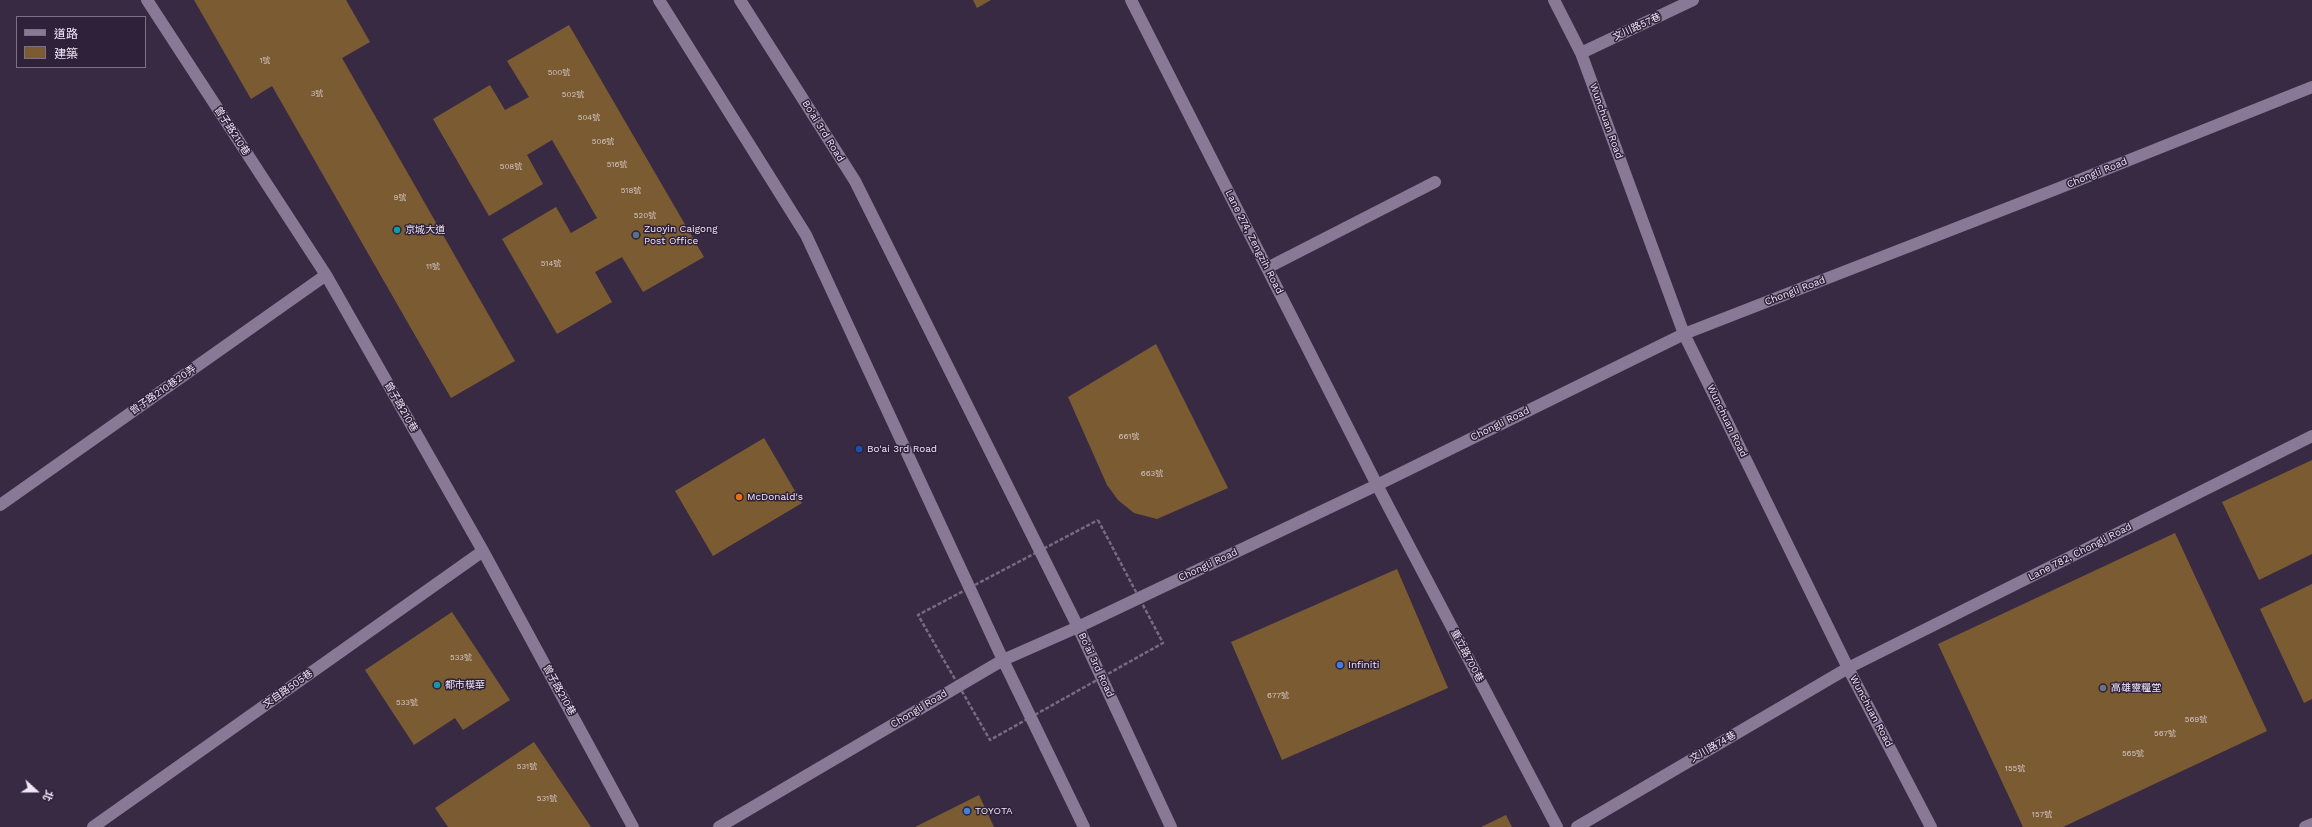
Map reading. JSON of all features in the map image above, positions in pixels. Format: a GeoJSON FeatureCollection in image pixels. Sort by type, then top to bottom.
{"type":"FeatureCollection","features":[{"type":"Feature","properties":{"kind":"street","name":"曾子路210巷"},"geometry":{"type":"LineString","coordinates":[[147,0],[326,275],[483,551],[634,827]]}},
{"type":"Feature","properties":{"kind":"street"},"geometry":{"type":"LineString","coordinates":[[658,0],[806,235],[1003,660],[1084,827]]}},
{"type":"Feature","properties":{"kind":"street","name":"Bo'ai 3rd Road"},"geometry":{"type":"LineString","coordinates":[[740,0],[854,181],[1078,627],[1171,827]]}},
{"type":"Feature","properties":{"kind":"street","name":"Lane 274, Zengzih Road"},"geometry":{"type":"LineString","coordinates":[[1131,0],[1377,485]]}},
{"type":"Feature","properties":{"kind":"street","name":"Wunchuan Road"},"geometry":{"type":"LineString","coordinates":[[1554,0],[1581,53],[1684,334],[1848,668],[1932,827]]}},
{"type":"Feature","properties":{"kind":"street","name":"文川路57巷"},"geometry":{"type":"LineString","coordinates":[[1581,53],[1693,0]]}},
{"type":"Feature","properties":{"kind":"street","name":"Chongli Road"},"geometry":{"type":"LineString","coordinates":[[719,827],[1003,660],[1078,627],[1377,485],[1684,334],[2059,188],[2312,87]]}},
{"type":"Feature","properties":{"kind":"street"},"geometry":{"type":"LineString","coordinates":[[1267,268],[1435,182]]}},
{"type":"Feature","properties":{"kind":"street","name":"曾子路210巷20弄"},"geometry":{"type":"LineString","coordinates":[[0,505],[326,275]]}},
{"type":"Feature","properties":{"kind":"street","name":"Lane 782, Chongli Road"},"geometry":{"type":"LineString","coordinates":[[1848,668],[2312,436]]}},
{"type":"Feature","properties":{"kind":"street","name":"重立路700巷"},"geometry":{"type":"LineString","coordinates":[[1377,485],[1557,827]]}},
{"type":"Feature","properties":{"kind":"street","name":"文自路505巷"},"geometry":{"type":"LineString","coordinates":[[93,827],[483,551]]}},
{"type":"Feature","properties":{"kind":"street","name":"文川路74巷"},"geometry":{"type":"LineString","coordinates":[[1577,827],[1848,668]]}},
{"type":"Feature","properties":{"kind":"street"},"geometry":{"type":"LineString","coordinates":[[2305,827],[2312,824]]}},
{"type":"Feature","properties":{"kind":"building","name":"京城大道"},"geometry":{"type":"Polygon","coordinates":[[[194,0],[346,0],[370,42],[342,58],[515,361],[451,398],[272,86],[251,99],[194,0]]]}},
{"type":"Feature","properties":{"kind":"building"},"geometry":{"type":"Polygon","coordinates":[[[973,0],[991,0],[977,8],[973,0]]]}},
{"type":"Feature","properties":{"kind":"building"},"geometry":{"type":"Polygon","coordinates":[[[569,25],[704,257],[643,292],[622,257],[595,272],[612,302],[557,334],[502,239],[556,207],[571,233],[597,218],[552,140],[527,155],[543,184],[489,216],[433,119],[490,85],[505,110],[529,97],[507,61],[569,25]]]}},
{"type":"Feature","properties":{"kind":"building"},"geometry":{"type":"Polygon","coordinates":[[[1156,344],[1228,488],[1157,519],[1134,513],[1118,500],[1107,485],[1068,397],[1156,344]]]}},
{"type":"Feature","properties":{"kind":"building","name":"McDonald's"},"geometry":{"type":"Polygon","coordinates":[[[764,438],[802,503],[713,556],[675,491],[764,438]]]}},
{"type":"Feature","properties":{"kind":"building"},"geometry":{"type":"Polygon","coordinates":[[[2312,460],[2312,554],[2259,580],[2222,502],[2312,460]]]}},
{"type":"Feature","properties":{"kind":"building","name":"高雄靈糧堂"},"geometry":{"type":"Polygon","coordinates":[[[2175,533],[2267,731],[2063,827],[2023,827],[1938,644],[2175,533]]]}},
{"type":"Feature","properties":{"kind":"building","name":"Infiniti"},"geometry":{"type":"Polygon","coordinates":[[[1397,569],[1448,688],[1282,760],[1231,642],[1397,569]]]}},
{"type":"Feature","properties":{"kind":"building"},"geometry":{"type":"Polygon","coordinates":[[[2312,584],[2312,699],[2304,703],[2260,609],[2312,584]]]}},
{"type":"Feature","properties":{"kind":"building","name":"都市樸華"},"geometry":{"type":"Polygon","coordinates":[[[452,612],[510,700],[463,730],[455,718],[414,745],[365,670],[452,612]]]}},
{"type":"Feature","properties":{"kind":"building"},"geometry":{"type":"Polygon","coordinates":[[[534,742],[591,827],[448,827],[435,808],[534,742]]]}},
{"type":"Feature","properties":{"kind":"building","name":"TOYOTA"},"geometry":{"type":"Polygon","coordinates":[[[979,795],[994,827],[915,827],[979,795]]]}},
{"type":"Feature","properties":{"kind":"building"},"geometry":{"type":"Polygon","coordinates":[[[1506,815],[1512,827],[1481,827],[1506,815]]]}},
{"type":"Feature","properties":{"kind":"place","name":"京城大道"},"geometry":{"type":"Point","coordinates":[397,230]}},
{"type":"Feature","properties":{"kind":"place","name":"Zuoyin Caigong Post Office"},"geometry":{"type":"Point","coordinates":[636,235]}},
{"type":"Feature","properties":{"kind":"place","name":"Bo'ai 3rd Road"},"geometry":{"type":"Point","coordinates":[859,449]}},
{"type":"Feature","properties":{"kind":"place","name":"McDonald's"},"geometry":{"type":"Point","coordinates":[739,497]}},
{"type":"Feature","properties":{"kind":"place","name":"Infiniti"},"geometry":{"type":"Point","coordinates":[1340,665]}},
{"type":"Feature","properties":{"kind":"place","name":"都市樸華"},"geometry":{"type":"Point","coordinates":[437,685]}},
{"type":"Feature","properties":{"kind":"place","name":"高雄靈糧堂"},"geometry":{"type":"Point","coordinates":[2103,688]}},
{"type":"Feature","properties":{"kind":"place","name":"TOYOTA"},"geometry":{"type":"Point","coordinates":[967,811]}}]}
